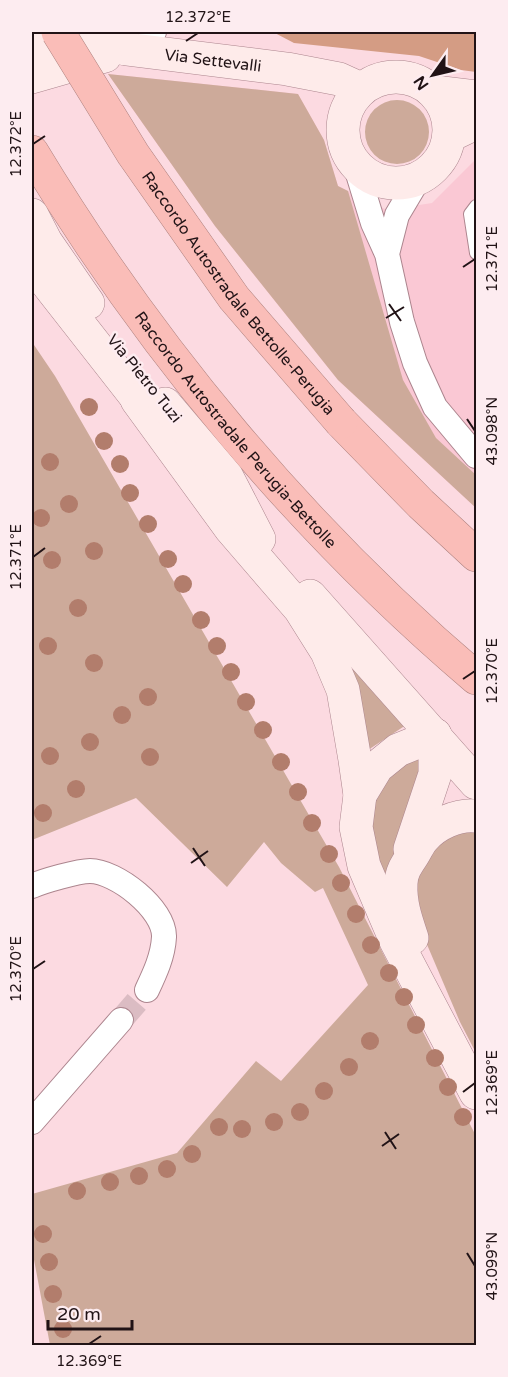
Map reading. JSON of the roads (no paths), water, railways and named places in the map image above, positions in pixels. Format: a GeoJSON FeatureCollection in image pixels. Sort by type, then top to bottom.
{"type":"FeatureCollection","features":[{"type":"Feature","properties":{"kind":"highway","name":"Raccordo Autostradale Bettolle-Perugia"},"geometry":{"type":"LineString","coordinates":[[66,35],[133,154],[234,298],[340,422],[421,504],[477,555]]}},
{"type":"Feature","properties":{"kind":"highway","name":"Raccordo Autostradale Perugia-Bettolle"},"geometry":{"type":"LineString","coordinates":[[32,152],[125,293],[209,405],[322,532],[381,591],[477,678]]}},
{"type":"Feature","properties":{"kind":"main road"},"geometry":{"type":"LineString","coordinates":[[32,33],[66,35]]}},
{"type":"Feature","properties":{"kind":"main road","name":"Via Settevalli"},"geometry":{"type":"LineString","coordinates":[[32,48],[66,35],[141,44],[339,79],[361,89]]}},
{"type":"Feature","properties":{"kind":"main road","name":"Via Settevalli"},"geometry":{"type":"LineString","coordinates":[[32,77],[141,44]]}},
{"type":"Feature","properties":{"kind":"main road"},"geometry":{"type":"LineString","coordinates":[[301,72],[326,94],[343,122]]}},
{"type":"Feature","properties":{"kind":"main road"},"geometry":{"type":"LineString","coordinates":[[390,76],[414,80],[434,92],[444,105],[449,120],[463,130],[446,150],[440,162],[419,178],[402,183],[385,182],[373,178],[355,164],[347,151],[343,137],[343,122],[346,111],[361,89],[390,76]]}},
{"type":"Feature","properties":{"kind":"main road"},"geometry":{"type":"LineString","coordinates":[[434,92],[477,97]]}},
{"type":"Feature","properties":{"kind":"main road","name":"Via Pietro Tuzi"},"geometry":{"type":"LineString","coordinates":[[32,215],[46,242],[123,354],[227,477],[259,539]]}},
{"type":"Feature","properties":{"kind":"main road","name":"Via Pietro Tuzi"},"geometry":{"type":"LineString","coordinates":[[32,264],[137,400],[210,489],[259,539],[477,783]]}},
{"type":"Feature","properties":{"kind":"main road"},"geometry":{"type":"LineString","coordinates":[[32,282],[105,359]]}},
{"type":"Feature","properties":{"kind":"main road"},"geometry":{"type":"LineString","coordinates":[[137,400],[231,529],[300,609],[327,652],[343,690],[360,795],[356,827],[364,866],[396,941],[477,1093]]}},
{"type":"Feature","properties":{"kind":"main road"},"geometry":{"type":"LineString","coordinates":[[360,795],[377,767],[398,750],[435,735],[435,774],[401,882],[402,905],[430,1004]]}},
{"type":"Feature","properties":{"kind":"main road"},"geometry":{"type":"LineString","coordinates":[[404,867],[423,838],[437,826],[469,815],[477,816]]}},
{"type":"Feature","properties":{"kind":"street"},"geometry":{"type":"LineString","coordinates":[[355,164],[373,223],[387,254],[402,322],[415,363],[435,407],[477,456]]}},
{"type":"Feature","properties":{"kind":"street"},"geometry":{"type":"LineString","coordinates":[[387,254],[397,215],[419,178]]}},
{"type":"Feature","properties":{"kind":"street"},"geometry":{"type":"LineString","coordinates":[[32,886],[90,871],[111,876],[141,897],[158,915],[164,935],[159,965],[147,990]]}},
{"type":"Feature","properties":{"kind":"street"},"geometry":{"type":"LineString","coordinates":[[32,1122],[121,1020]]}},
{"type":"Feature","properties":{"kind":"lane"},"geometry":{"type":"LineString","coordinates":[[477,206],[470,214],[477,253]]}},
{"type":"Feature","properties":{"kind":"tunnel"},"geometry":{"type":"LineString","coordinates":[[121,1020],[147,990]]}}]}
